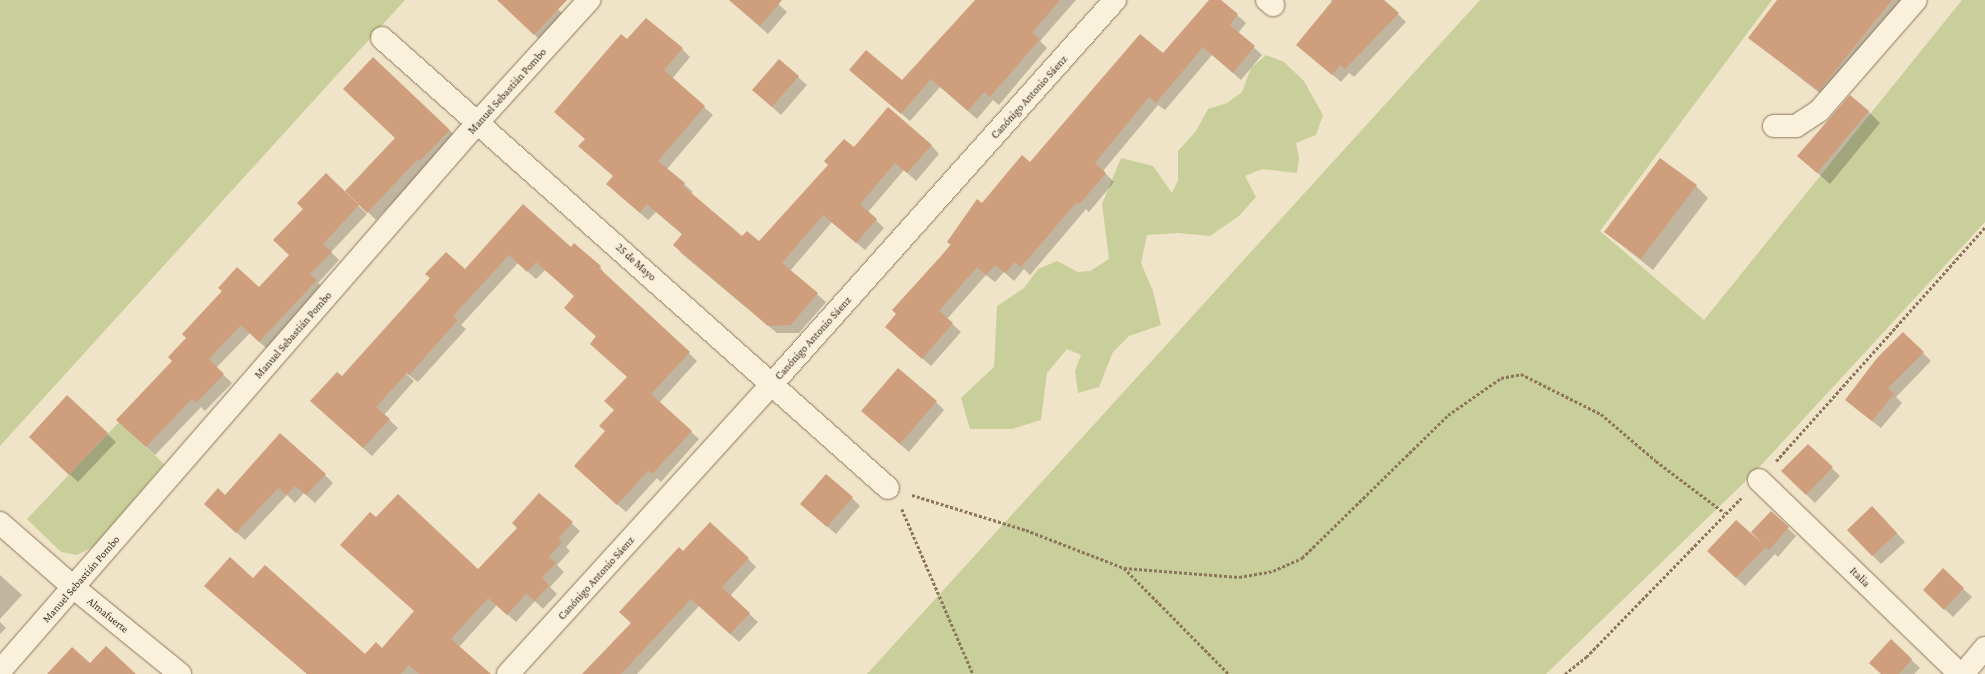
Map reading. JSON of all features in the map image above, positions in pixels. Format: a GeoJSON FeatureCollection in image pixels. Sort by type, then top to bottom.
{"type":"FeatureCollection","features":[{"type":"Feature","properties":{"kind":"street","name":"Manuel Sebastián Pombo"},"geometry":{"type":"LineString","coordinates":[[0,671],[479,121],[589,0]]}},
{"type":"Feature","properties":{"kind":"street","name":"Canónigo Antonio Sáenz"},"geometry":{"type":"LineString","coordinates":[[508,674],[772,384],[1115,0]]}},
{"type":"Feature","properties":{"kind":"street"},"geometry":{"type":"LineString","coordinates":[[1774,126],[1796,126],[1819,111],[1916,0]]}},
{"type":"Feature","properties":{"kind":"street","name":"25 de Mayo"},"geometry":{"type":"LineString","coordinates":[[382,38],[479,121],[888,488]]}},
{"type":"Feature","properties":{"kind":"street","name":"Italia"},"geometry":{"type":"LineString","coordinates":[[1759,480],[1962,674]]}},
{"type":"Feature","properties":{"kind":"street","name":"Almafuerte"},"geometry":{"type":"LineString","coordinates":[[0,523],[73,588],[180,674]]}},
{"type":"Feature","properties":{"kind":"street"},"geometry":{"type":"LineString","coordinates":[[1962,674],[1985,648]]}},
{"type":"Feature","properties":{"kind":"path"},"geometry":{"type":"LineString","coordinates":[[1565,674],[1586,657],[1725,513],[1759,480],[1985,227]]}},
{"type":"Feature","properties":{"kind":"path"},"geometry":{"type":"LineString","coordinates":[[888,488],[1026,530],[1124,568],[1239,577],[1273,571],[1302,558],[1448,415],[1501,378],[1521,374],[1601,414],[1656,461],[1725,513]]}},
{"type":"Feature","properties":{"kind":"path"},"geometry":{"type":"LineString","coordinates":[[888,488],[904,512],[973,674]]}},
{"type":"Feature","properties":{"kind":"path"},"geometry":{"type":"LineString","coordinates":[[1124,568],[1229,674]]}},
{"type":"Feature","properties":{"kind":"green space"},"geometry":{"type":"Polygon","coordinates":[[[0,0],[405,0],[0,446],[0,0]]]}},
{"type":"Feature","properties":{"kind":"green space"},"geometry":{"type":"Polygon","coordinates":[[[1480,0],[1772,0],[1600,231],[1704,320],[1962,0],[1985,0],[1985,222],[1753,474],[1546,674],[867,674],[1480,0]]]}},
{"type":"Feature","properties":{"kind":"green space"},"geometry":{"type":"Polygon","coordinates":[[[1266,55],[1284,62],[1304,81],[1323,115],[1316,135],[1296,143],[1299,158],[1297,173],[1262,169],[1245,176],[1256,197],[1239,216],[1210,236],[1178,233],[1147,235],[1141,263],[1153,291],[1161,325],[1129,336],[1113,352],[1099,387],[1078,393],[1075,371],[1081,355],[1067,349],[1047,373],[1041,420],[1012,429],[970,429],[961,398],[994,367],[997,306],[1024,288],[1038,269],[1057,261],[1078,272],[1090,271],[1109,259],[1102,204],[1121,158],[1153,166],[1172,193],[1178,180],[1178,151],[1196,131],[1208,109],[1227,103],[1242,92],[1251,68],[1266,55]]]}},
{"type":"Feature","properties":{"kind":"green space"},"geometry":{"type":"Polygon","coordinates":[[[119,422],[164,464],[93,547],[77,555],[61,552],[27,519],[119,422]]]}},
{"type":"Feature","properties":{"kind":"building"},"geometry":{"type":"Polygon","coordinates":[[[497,0],[567,0],[534,35],[497,0]]]}},
{"type":"Feature","properties":{"kind":"building"},"geometry":{"type":"Polygon","coordinates":[[[729,0],[782,0],[760,26],[729,0]]]}},
{"type":"Feature","properties":{"kind":"building"},"geometry":{"type":"Polygon","coordinates":[[[975,0],[1060,0],[1032,33],[1040,39],[990,97],[984,92],[968,111],[931,79],[901,114],[849,70],[866,50],[902,80],[975,0]]]}},
{"type":"Feature","properties":{"kind":"building"},"geometry":{"type":"Polygon","coordinates":[[[1209,0],[1221,0],[1238,14],[1230,25],[1255,46],[1233,73],[1203,47],[1156,103],[1149,97],[1095,163],[1106,173],[1080,204],[1077,202],[1021,267],[1015,262],[1005,273],[995,265],[986,275],[977,267],[939,311],[953,323],[922,359],[885,327],[896,314],[892,310],[951,245],[947,242],[977,199],[982,203],[1022,155],[1030,162],[1140,34],[1163,53],[1209,0]]]}},
{"type":"Feature","properties":{"kind":"building"},"geometry":{"type":"Polygon","coordinates":[[[1333,0],[1384,0],[1399,13],[1345,69],[1340,65],[1332,75],[1296,45],[1333,0]]]}},
{"type":"Feature","properties":{"kind":"building"},"geometry":{"type":"Polygon","coordinates":[[[1777,0],[1892,0],[1819,91],[1748,38],[1777,0]]]}},
{"type":"Feature","properties":{"kind":"building"},"geometry":{"type":"Polygon","coordinates":[[[646,18],[683,48],[664,70],[705,106],[658,161],[685,183],[683,186],[742,236],[747,231],[759,241],[828,165],[824,161],[844,139],[854,147],[888,107],[932,145],[907,173],[895,163],[860,204],[877,219],[856,243],[823,215],[782,263],[818,293],[791,325],[768,326],[673,245],[682,234],[647,204],[640,213],[606,184],[613,176],[578,146],[585,139],[554,112],[621,34],[627,39],[646,18]]]}},
{"type":"Feature","properties":{"kind":"building"},"geometry":{"type":"Polygon","coordinates":[[[373,57],[450,130],[420,161],[418,159],[367,213],[345,191],[395,138],[343,89],[373,57]]]}},
{"type":"Feature","properties":{"kind":"building"},"geometry":{"type":"Polygon","coordinates":[[[779,59],[799,76],[772,107],[752,90],[779,59]]]}},
{"type":"Feature","properties":{"kind":"building"},"geometry":{"type":"Polygon","coordinates":[[[1850,95],[1869,111],[1817,173],[1797,156],[1850,95]]]}},
{"type":"Feature","properties":{"kind":"building"},"geometry":{"type":"Polygon","coordinates":[[[1660,158],[1697,185],[1641,259],[1604,232],[1660,158]]]}},
{"type":"Feature","properties":{"kind":"building"},"geometry":{"type":"Polygon","coordinates":[[[326,173],[359,205],[323,244],[332,252],[310,274],[317,280],[259,342],[241,325],[209,359],[224,374],[196,403],[192,399],[146,447],[116,420],[172,361],[168,357],[186,338],[182,334],[222,291],[218,288],[237,267],[259,287],[289,255],[273,240],[303,209],[297,203],[326,173]]]}},
{"type":"Feature","properties":{"kind":"building"},"geometry":{"type":"Polygon","coordinates":[[[523,204],[571,247],[574,243],[601,266],[599,268],[690,352],[651,394],[692,431],[652,474],[648,471],[617,505],[574,466],[605,431],[599,426],[614,410],[604,401],[627,377],[590,344],[596,336],[564,308],[574,296],[536,262],[527,272],[509,255],[453,316],[458,320],[409,375],[407,373],[376,407],[390,419],[363,448],[310,401],[337,372],[342,376],[430,278],[425,274],[446,252],[465,269],[523,204]]]}},
{"type":"Feature","properties":{"kind":"building"},"geometry":{"type":"Polygon","coordinates":[[[1903,332],[1924,352],[1888,388],[1894,394],[1872,421],[1845,400],[1877,358],[1903,332]]]}},
{"type":"Feature","properties":{"kind":"building"},"geometry":{"type":"Polygon","coordinates":[[[898,368],[937,401],[900,444],[861,411],[898,368]]]}},
{"type":"Feature","properties":{"kind":"building"},"geometry":{"type":"Polygon","coordinates":[[[67,395],[108,433],[69,475],[29,437],[67,395]]]}},
{"type":"Feature","properties":{"kind":"building"},"geometry":{"type":"Polygon","coordinates":[[[280,433],[326,474],[306,495],[295,486],[286,495],[278,488],[236,533],[204,504],[218,488],[225,495],[280,433]]]}},
{"type":"Feature","properties":{"kind":"building"},"geometry":{"type":"Polygon","coordinates":[[[1808,444],[1833,467],[1806,495],[1781,471],[1808,444]]]}},
{"type":"Feature","properties":{"kind":"building"},"geometry":{"type":"Polygon","coordinates":[[[826,474],[853,497],[827,527],[800,504],[826,474]]]}},
{"type":"Feature","properties":{"kind":"building"},"geometry":{"type":"Polygon","coordinates":[[[539,493],[573,522],[558,539],[562,542],[549,557],[556,563],[542,578],[549,585],[535,601],[526,594],[507,615],[488,598],[451,639],[491,674],[419,674],[409,665],[401,674],[307,674],[204,586],[230,557],[253,578],[265,565],[365,654],[376,642],[382,648],[414,611],[340,545],[370,512],[376,517],[398,494],[478,569],[517,528],[512,523],[539,493]]]}},
{"type":"Feature","properties":{"kind":"building"},"geometry":{"type":"Polygon","coordinates":[[[1872,506],[1897,533],[1872,556],[1847,530],[1872,506]]]}},
{"type":"Feature","properties":{"kind":"building"},"geometry":{"type":"Polygon","coordinates":[[[1771,511],[1789,527],[1769,550],[1766,547],[1736,578],[1707,551],[1736,520],[1762,543],[1751,532],[1771,511]]]}},
{"type":"Feature","properties":{"kind":"building"},"geometry":{"type":"Polygon","coordinates":[[[710,522],[749,558],[722,587],[750,613],[730,634],[691,599],[621,674],[582,674],[631,623],[619,612],[679,547],[683,551],[710,522]]]}},
{"type":"Feature","properties":{"kind":"building"},"geometry":{"type":"Polygon","coordinates":[[[1943,568],[1964,588],[1944,610],[1923,590],[1943,568]]]}},
{"type":"Feature","properties":{"kind":"building"},"geometry":{"type":"Polygon","coordinates":[[[1891,639],[1912,659],[1899,674],[1881,674],[1869,663],[1891,639]]]}},
{"type":"Feature","properties":{"kind":"building"},"geometry":{"type":"Polygon","coordinates":[[[106,646],[136,674],[47,674],[72,647],[90,663],[106,646]]]}}]}
